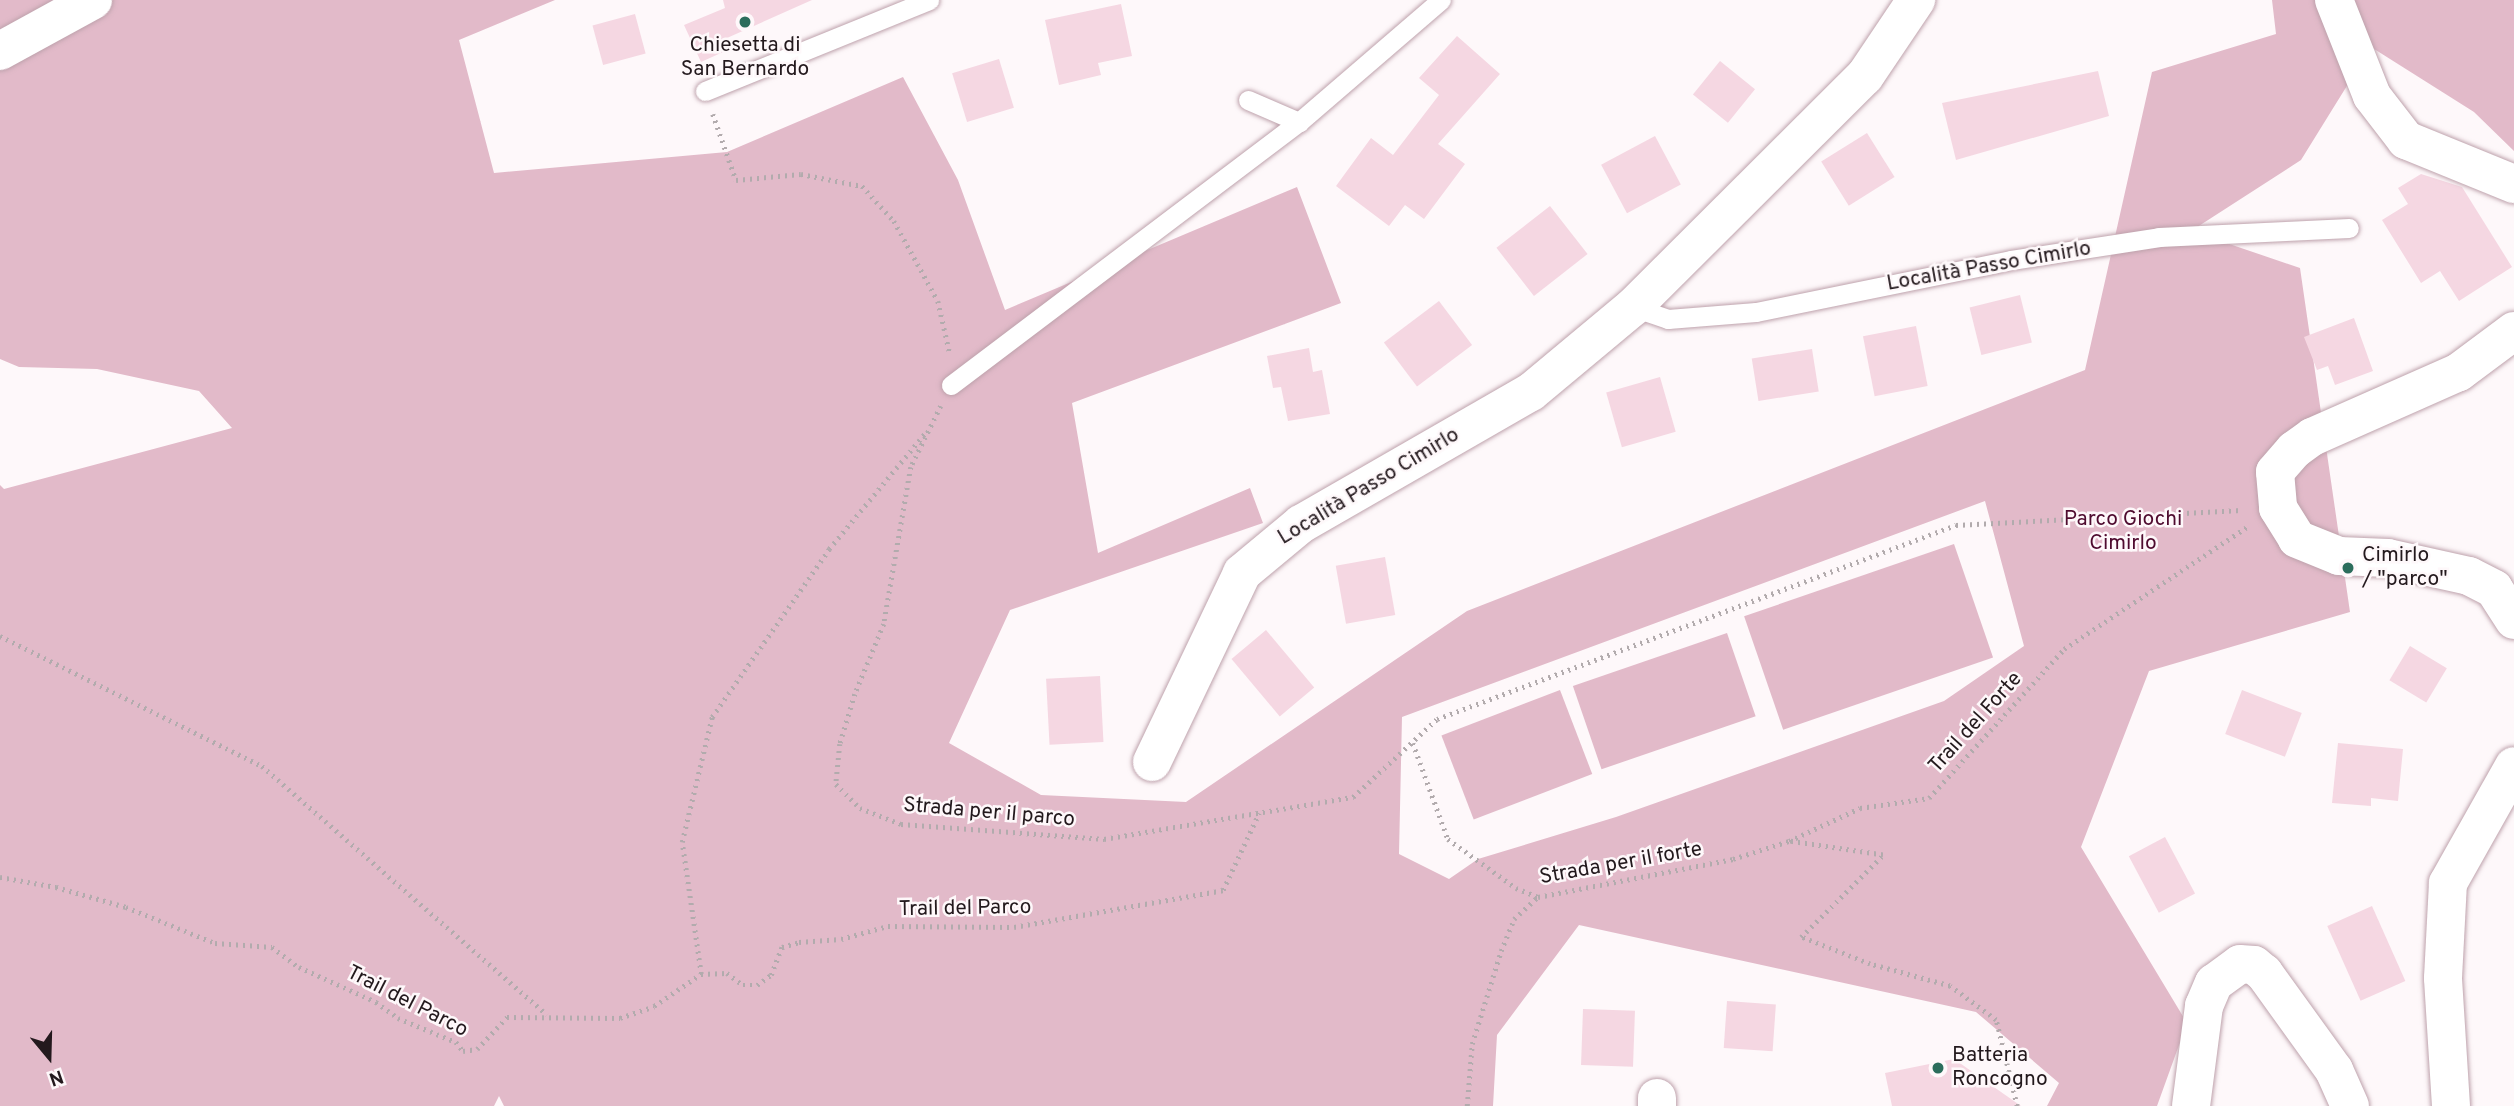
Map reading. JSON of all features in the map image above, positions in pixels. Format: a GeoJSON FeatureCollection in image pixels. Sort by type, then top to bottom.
{"type":"FeatureCollection","features":[{"type":"Feature","properties":{"kind":"street"},"geometry":{"type":"LineString","coordinates":[[0,51],[93,0]]}},
{"type":"Feature","properties":{"kind":"street","name":"Località Passo Cimirlo"},"geometry":{"type":"LineString","coordinates":[[1152,762],[1242,573],[1301,524],[1531,391],[1633,307],[1865,76],[1916,0]]}},
{"type":"Feature","properties":{"kind":"street"},"geometry":{"type":"LineString","coordinates":[[2334,0],[2372,96],[2406,140],[2514,184]]}},
{"type":"Feature","properties":{"kind":"street"},"geometry":{"type":"LineString","coordinates":[[2514,331],[2459,372],[2294,450],[2275,472],[2278,508],[2297,539],[2328,553],[2415,564],[2504,587],[2514,620]]}},
{"type":"Feature","properties":{"kind":"street"},"geometry":{"type":"LineString","coordinates":[[2451,1106],[2443,978],[2448,883],[2514,766]]}},
{"type":"Feature","properties":{"kind":"street"},"geometry":{"type":"LineString","coordinates":[[2191,1106],[2204,1006],[2214,983],[2240,964],[2254,965],[2264,973],[2334,1070],[2350,1106]]}},
{"type":"Feature","properties":{"kind":"lane"},"geometry":{"type":"LineString","coordinates":[[705,91],[929,0]]}},
{"type":"Feature","properties":{"kind":"lane"},"geometry":{"type":"LineString","coordinates":[[951,385],[1299,122],[1441,0]]}},
{"type":"Feature","properties":{"kind":"lane"},"geometry":{"type":"LineString","coordinates":[[1248,100],[1299,122]]}},
{"type":"Feature","properties":{"kind":"lane","name":"Località Passo Cimirlo"},"geometry":{"type":"LineString","coordinates":[[1633,307],[1668,319],[1756,312],[2011,260],[2159,237],[2350,228]]}},
{"type":"Feature","properties":{"kind":"path","name":"Strada per il parco"},"geometry":{"type":"LineString","coordinates":[[705,91],[736,180],[801,174],[862,186],[894,221],[938,301],[949,347],[951,385],[911,467],[884,624],[847,719],[836,783],[860,808],[901,824],[1104,839],[1353,797],[1437,719],[1956,525],[2278,508]]}},
{"type":"Feature","properties":{"kind":"path"},"geometry":{"type":"LineString","coordinates":[[701,974],[682,842],[712,717],[830,549],[934,422]]}},
{"type":"Feature","properties":{"kind":"path","name":"Trail del Forte"},"geometry":{"type":"LineString","coordinates":[[1789,841],[1860,807],[1929,798],[2064,649],[2204,552],[2278,508]]}},
{"type":"Feature","properties":{"kind":"path"},"geometry":{"type":"LineString","coordinates":[[0,636],[262,766],[547,1014]]}},
{"type":"Feature","properties":{"kind":"path","name":"Strada per il forte"},"geometry":{"type":"LineString","coordinates":[[1413,743],[1448,839],[1516,888],[1538,897],[1733,859],[1789,841]]}},
{"type":"Feature","properties":{"kind":"path","name":"Trail del Parco"},"geometry":{"type":"LineString","coordinates":[[0,877],[56,887],[126,907],[215,943],[272,947],[299,967],[376,1002],[398,1018],[456,1042],[463,1051],[477,1049],[507,1017],[547,1014],[620,1018],[654,1006],[701,974],[727,974],[743,985],[757,985],[771,975],[782,947],[799,942],[842,939],[888,926],[1014,928],[1223,890],[1260,813]]}},
{"type":"Feature","properties":{"kind":"path"},"geometry":{"type":"LineString","coordinates":[[1789,841],[1882,855],[1801,937],[1870,964],[1950,986],[1996,1020],[2017,1106]]}},
{"type":"Feature","properties":{"kind":"path"},"geometry":{"type":"LineString","coordinates":[[1467,1106],[1472,1044],[1501,951],[1514,919],[1538,897]]}},
{"type":"Feature","properties":{"kind":"green space","name":"Parco Giochi Cimirlo"},"geometry":{"type":"Polygon","coordinates":[[[0,0],[555,0],[459,40],[494,173],[727,152],[903,77],[958,180],[1005,310],[1297,187],[1341,303],[1072,403],[1098,553],[1250,488],[1263,523],[1010,610],[949,743],[1041,795],[1186,802],[1467,611],[2085,370],[2152,72],[2276,34],[2272,0],[2514,0],[2514,151],[2474,112],[2371,47],[2301,160],[2191,231],[2300,268],[2350,612],[2149,671],[2081,847],[2187,1023],[2157,1106],[2047,1106],[2059,1083],[1976,1012],[1579,925],[1497,1035],[1493,1106],[504,1106],[499,1096],[494,1106],[0,1106],[0,485],[4,489],[232,428],[199,391],[97,369],[19,367],[0,359],[0,0]],[[1985,501],[1402,717],[1399,854],[1449,879],[1478,859],[1616,817],[1944,701],[2024,646],[1985,501]]]}},
{"type":"Feature","properties":{"kind":"green space"},"geometry":{"type":"Polygon","coordinates":[[[1954,544],[1993,657],[1783,730],[1744,616],[1954,544]]]}},
{"type":"Feature","properties":{"kind":"green space"},"geometry":{"type":"Polygon","coordinates":[[[1727,633],[1756,716],[1602,769],[1573,686],[1727,633]]]}},
{"type":"Feature","properties":{"kind":"green space"},"geometry":{"type":"Polygon","coordinates":[[[1560,690],[1592,774],[1474,820],[1441,736],[1560,690]]]}},
{"type":"Feature","properties":{"kind":"building"},"geometry":{"type":"Polygon","coordinates":[[[723,0],[812,0],[727,38],[732,48],[701,62],[684,25],[725,8],[723,0]]]}},
{"type":"Feature","properties":{"kind":"building"},"geometry":{"type":"Polygon","coordinates":[[[1121,4],[1132,56],[1098,63],[1101,75],[1059,85],[1045,20],[1121,4]]]}},
{"type":"Feature","properties":{"kind":"building"},"geometry":{"type":"Polygon","coordinates":[[[635,14],[646,54],[603,65],[592,25],[635,14]]]}},
{"type":"Feature","properties":{"kind":"building"},"geometry":{"type":"Polygon","coordinates":[[[1457,36],[1500,74],[1438,144],[1465,164],[1424,219],[1405,205],[1389,226],[1336,186],[1371,138],[1393,155],[1439,95],[1419,78],[1457,36]]]}},
{"type":"Feature","properties":{"kind":"building"},"geometry":{"type":"Polygon","coordinates":[[[999,59],[1014,108],[967,122],[952,73],[999,59]]]}},
{"type":"Feature","properties":{"kind":"building"},"geometry":{"type":"Polygon","coordinates":[[[1720,61],[1755,89],[1728,123],[1693,94],[1720,61]]]}},
{"type":"Feature","properties":{"kind":"building"},"geometry":{"type":"Polygon","coordinates":[[[2098,71],[2109,116],[1956,160],[1942,103],[2098,71]]]}},
{"type":"Feature","properties":{"kind":"building"},"geometry":{"type":"Polygon","coordinates":[[[1867,133],[1895,177],[1849,206],[1821,162],[1867,133]]]}},
{"type":"Feature","properties":{"kind":"building"},"geometry":{"type":"Polygon","coordinates":[[[1655,136],[1681,185],[1627,213],[1601,165],[1655,136]]]}},
{"type":"Feature","properties":{"kind":"building"},"geometry":{"type":"Polygon","coordinates":[[[2421,174],[2462,187],[2512,267],[2459,301],[2440,271],[2421,283],[2382,220],[2408,204],[2398,188],[2421,174]]]}},
{"type":"Feature","properties":{"kind":"building"},"geometry":{"type":"Polygon","coordinates":[[[1550,206],[1588,254],[1534,296],[1496,248],[1550,206]]]}},
{"type":"Feature","properties":{"kind":"building"},"geometry":{"type":"Polygon","coordinates":[[[2020,295],[2032,343],[1981,355],[1970,308],[2020,295]]]}},
{"type":"Feature","properties":{"kind":"building"},"geometry":{"type":"Polygon","coordinates":[[[1439,301],[1472,345],[1417,386],[1384,343],[1439,301]]]}},
{"type":"Feature","properties":{"kind":"building"},"geometry":{"type":"Polygon","coordinates":[[[2354,318],[2373,371],[2335,385],[2328,366],[2317,370],[2304,337],[2354,318]]]}},
{"type":"Feature","properties":{"kind":"building"},"geometry":{"type":"Polygon","coordinates":[[[1916,326],[1928,386],[1875,396],[1863,336],[1916,326]]]}},
{"type":"Feature","properties":{"kind":"building"},"geometry":{"type":"Polygon","coordinates":[[[1309,348],[1313,372],[1322,370],[1330,414],[1288,421],[1281,387],[1273,388],[1267,356],[1309,348]]]}},
{"type":"Feature","properties":{"kind":"building"},"geometry":{"type":"Polygon","coordinates":[[[1812,349],[1819,391],[1758,401],[1752,359],[1812,349]]]}},
{"type":"Feature","properties":{"kind":"building"},"geometry":{"type":"Polygon","coordinates":[[[1660,377],[1676,432],[1622,447],[1606,392],[1660,377]]]}},
{"type":"Feature","properties":{"kind":"building"},"geometry":{"type":"Polygon","coordinates":[[[1385,557],[1395,615],[1346,624],[1336,566],[1385,557]]]}},
{"type":"Feature","properties":{"kind":"building"},"geometry":{"type":"Polygon","coordinates":[[[1266,630],[1314,687],[1280,716],[1232,659],[1266,630]]]}},
{"type":"Feature","properties":{"kind":"building"},"geometry":{"type":"Polygon","coordinates":[[[2410,646],[2447,668],[2426,702],[2389,680],[2410,646]]]}},
{"type":"Feature","properties":{"kind":"building"},"geometry":{"type":"Polygon","coordinates":[[[1100,676],[1103,742],[1050,745],[1046,679],[1100,676]]]}},
{"type":"Feature","properties":{"kind":"building"},"geometry":{"type":"Polygon","coordinates":[[[2242,690],[2302,713],[2285,757],[2225,734],[2242,690]]]}},
{"type":"Feature","properties":{"kind":"building"},"geometry":{"type":"Polygon","coordinates":[[[2338,743],[2403,749],[2398,801],[2371,798],[2371,806],[2332,803],[2338,743]]]}},
{"type":"Feature","properties":{"kind":"building"},"geometry":{"type":"Polygon","coordinates":[[[2165,837],[2195,894],[2159,913],[2129,856],[2165,837]]]}},
{"type":"Feature","properties":{"kind":"building"},"geometry":{"type":"Polygon","coordinates":[[[2372,906],[2405,981],[2361,1001],[2327,926],[2372,906]]]}},
{"type":"Feature","properties":{"kind":"building"},"geometry":{"type":"Polygon","coordinates":[[[1727,1001],[1776,1004],[1773,1051],[1724,1048],[1727,1001]]]}},
{"type":"Feature","properties":{"kind":"building"},"geometry":{"type":"Polygon","coordinates":[[[1583,1009],[1635,1011],[1633,1067],[1581,1065],[1583,1009]]]}},
{"type":"Feature","properties":{"kind":"building","name":"Batteria Roncogno"},"geometry":{"type":"Polygon","coordinates":[[[1954,1059],[2021,1106],[1892,1106],[1885,1073],[1954,1059]]]}},
{"type":"Feature","properties":{"kind":"place","name":"Chiesetta di San Bernardo"},"geometry":{"type":"Point","coordinates":[745,22]}},
{"type":"Feature","properties":{"kind":"place","name":"Cimirlo / \"parco\""},"geometry":{"type":"Point","coordinates":[2348,568]}},
{"type":"Feature","properties":{"kind":"place","name":"Batteria Roncogno"},"geometry":{"type":"Point","coordinates":[1938,1068]}}]}
